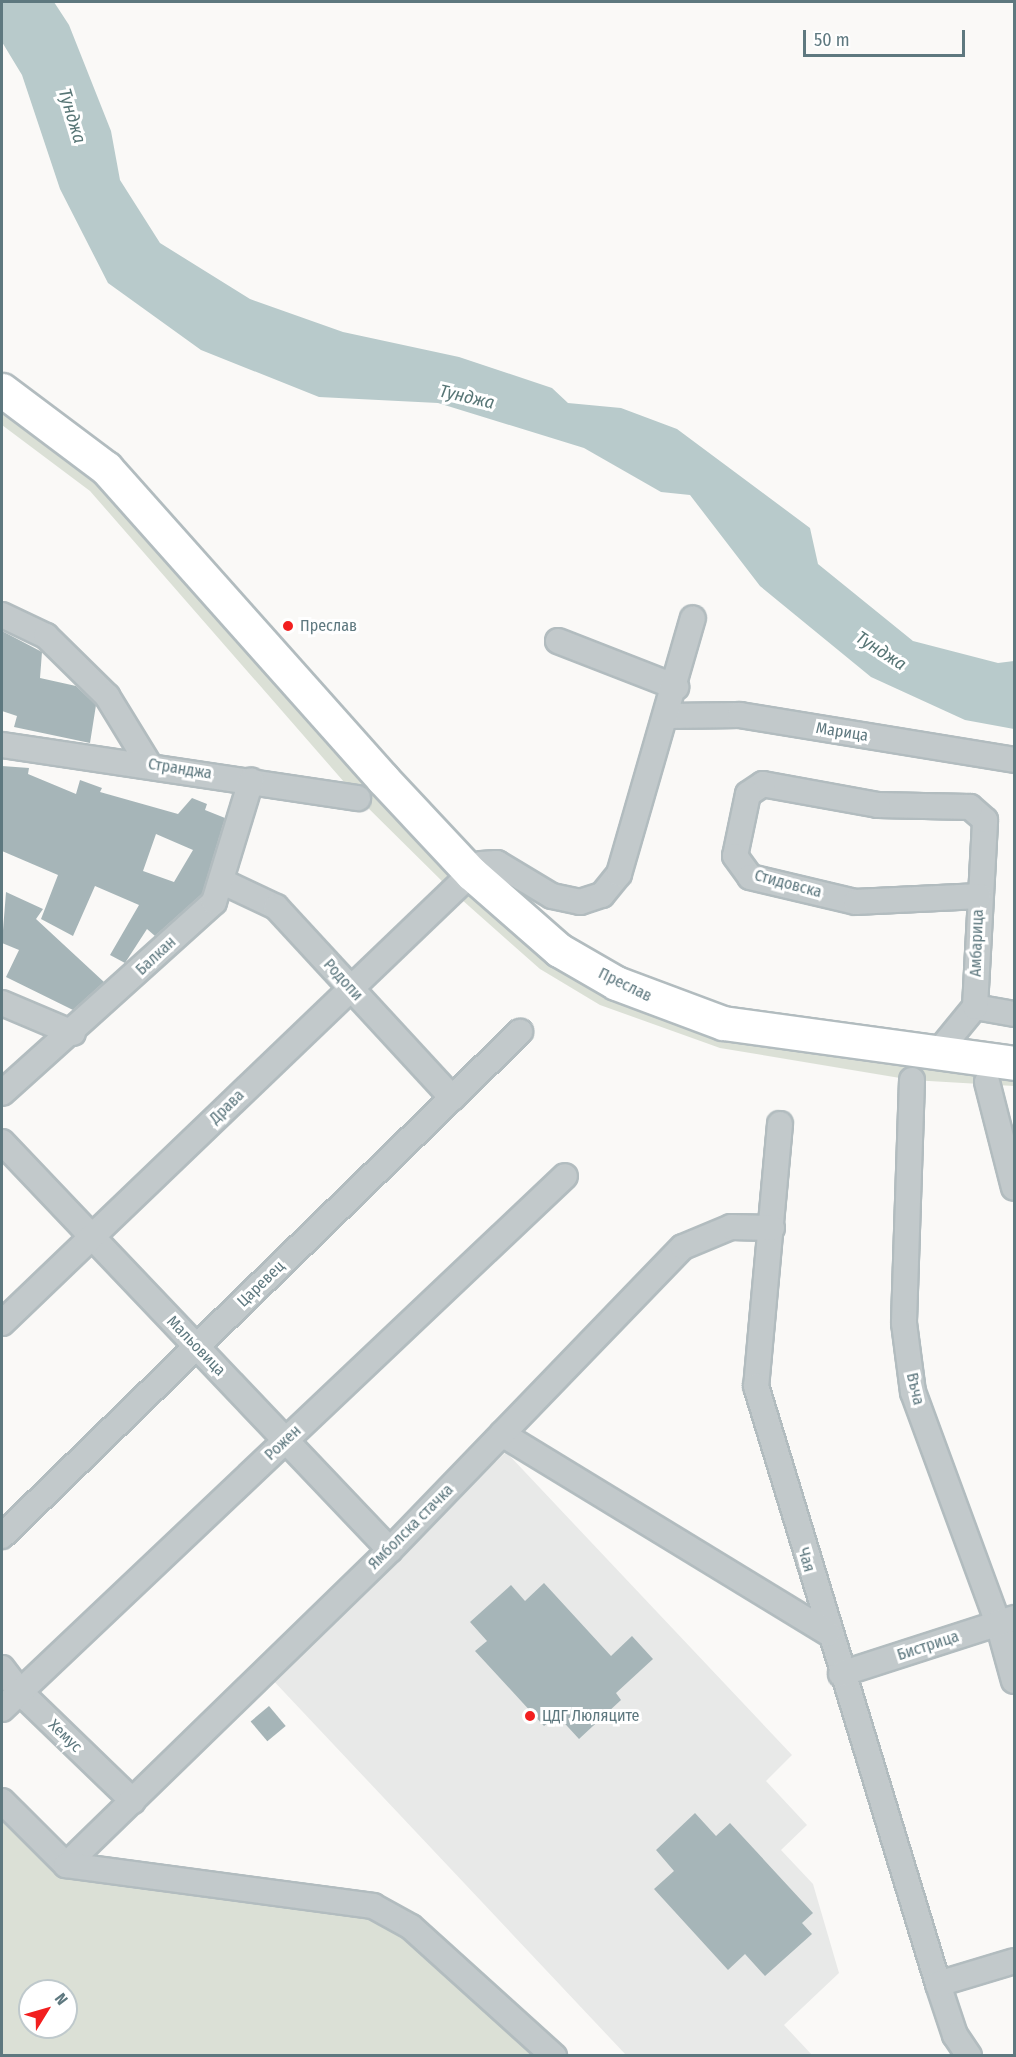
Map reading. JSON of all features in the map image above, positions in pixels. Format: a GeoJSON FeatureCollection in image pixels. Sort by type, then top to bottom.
{"type":"FeatureCollection","features":[{"type":"Feature","properties":{"kind":"main road","name":"Преслав"},"geometry":{"type":"LineString","coordinates":[[2,390],[106,468],[461,882],[559,950],[616,983],[667,1005],[723,1023],[1014,1063]]}},
{"type":"Feature","properties":{"kind":"street"},"geometry":{"type":"LineString","coordinates":[[2,615],[46,636],[107,696],[148,764]]}},
{"type":"Feature","properties":{"kind":"street"},"geometry":{"type":"LineString","coordinates":[[461,882],[481,864],[497,863],[552,896],[580,902],[602,895],[619,874],[668,716],[693,618]]}},
{"type":"Feature","properties":{"kind":"street"},"geometry":{"type":"LineString","coordinates":[[558,641],[676,687]]}},
{"type":"Feature","properties":{"kind":"street","name":"Марица"},"geometry":{"type":"LineString","coordinates":[[668,716],[740,715],[1014,760]]}},
{"type":"Feature","properties":{"kind":"street","name":"Странджа"},"geometry":{"type":"LineString","coordinates":[[2,745],[148,764],[358,798]]}},
{"type":"Feature","properties":{"kind":"street","name":"Балкан"},"geometry":{"type":"LineString","coordinates":[[2,1093],[73,1033],[214,902],[252,781]]}},
{"type":"Feature","properties":{"kind":"street","name":"Стидовска"},"geometry":{"type":"LineString","coordinates":[[979,896],[856,902],[750,877],[735,856],[748,794],[763,784],[878,805],[970,807],[985,820]]}},
{"type":"Feature","properties":{"kind":"street","name":"Амбарица"},"geometry":{"type":"LineString","coordinates":[[975,1007],[979,896],[985,820]]}},
{"type":"Feature","properties":{"kind":"street","name":"Родопи"},"geometry":{"type":"LineString","coordinates":[[221,881],[276,907],[452,1098]]}},
{"type":"Feature","properties":{"kind":"street","name":"Драва"},"geometry":{"type":"LineString","coordinates":[[2,1323],[461,882]]}},
{"type":"Feature","properties":{"kind":"street"},"geometry":{"type":"LineString","coordinates":[[2,1003],[73,1033]]}},
{"type":"Feature","properties":{"kind":"street"},"geometry":{"type":"LineString","coordinates":[[938,1052],[975,1007],[1014,1014]]}},
{"type":"Feature","properties":{"kind":"street","name":"Царевец"},"geometry":{"type":"LineString","coordinates":[[2,1536],[520,1032]]}},
{"type":"Feature","properties":{"kind":"street","name":"Въча"},"geometry":{"type":"LineString","coordinates":[[912,1080],[904,1323],[914,1392],[1006,1620],[1014,1681]]}},
{"type":"Feature","properties":{"kind":"street"},"geometry":{"type":"LineString","coordinates":[[987,1082],[1014,1188]]}},
{"type":"Feature","properties":{"kind":"street","name":"Чая"},"geometry":{"type":"LineString","coordinates":[[780,1124],[756,1386],[828,1633],[938,1984],[955,2035],[969,2055]]}},
{"type":"Feature","properties":{"kind":"street","name":"Мальовица"},"geometry":{"type":"LineString","coordinates":[[2,1142],[390,1550]]}},
{"type":"Feature","properties":{"kind":"street","name":"Рожен"},"geometry":{"type":"LineString","coordinates":[[2,1709],[565,1176]]}},
{"type":"Feature","properties":{"kind":"street","name":"Ямболска стачка"},"geometry":{"type":"LineString","coordinates":[[66,1865],[390,1550],[683,1247],[731,1227],[772,1228]]}},
{"type":"Feature","properties":{"kind":"street"},"geometry":{"type":"LineString","coordinates":[[502,1434],[828,1633]]}},
{"type":"Feature","properties":{"kind":"street","name":"Бистрица"},"geometry":{"type":"LineString","coordinates":[[841,1674],[1006,1620]]}},
{"type":"Feature","properties":{"kind":"street","name":"Хемус"},"geometry":{"type":"LineString","coordinates":[[2,1668],[20,1692],[133,1801]]}},
{"type":"Feature","properties":{"kind":"street"},"geometry":{"type":"LineString","coordinates":[[2,1801],[66,1865],[373,1906],[411,1927],[555,2055]]}},
{"type":"Feature","properties":{"kind":"street"},"geometry":{"type":"LineString","coordinates":[[938,1984],[1014,1961]]}},
{"type":"Feature","properties":{"kind":"shaded area"},"geometry":{"type":"Polygon","coordinates":[[[2,390],[39,414],[471,873],[667,1005],[1014,1063],[1014,1086],[912,1080],[720,1048],[600,1005],[540,969],[452,891],[358,798],[90,491],[2,425],[2,390]]]}},
{"type":"Feature","properties":{"kind":"shaded area","name":"ЦДГ Люляците"},"geometry":{"type":"Polygon","coordinates":[[[506,1452],[792,1755],[766,1781],[807,1825],[781,1850],[813,1884],[839,1973],[784,2025],[812,2055],[626,2055],[269,1676],[506,1452]]]}},
{"type":"Feature","properties":{"kind":"shaded area"},"geometry":{"type":"Polygon","coordinates":[[[2,1801],[66,1865],[373,1906],[554,2055],[2,2055],[2,1801]]]}},
{"type":"Feature","properties":{"kind":"water","name":"Тунджа"},"geometry":{"type":"Polygon","coordinates":[[[2,2],[54,2],[69,25],[111,131],[120,180],[160,243],[250,299],[343,332],[459,357],[552,388],[568,403],[621,408],[677,429],[810,528],[818,564],[913,641],[998,663],[1014,661],[1014,729],[965,720],[871,677],[760,586],[690,495],[661,492],[584,448],[438,403],[319,397],[201,350],[108,283],[60,189],[22,75],[2,42],[2,2]]]}},
{"type":"Feature","properties":{"kind":"building"},"geometry":{"type":"Polygon","coordinates":[[[2,631],[42,652],[40,678],[76,686],[96,705],[90,743],[14,727],[17,716],[2,711],[2,631]]]}},
{"type":"Feature","properties":{"kind":"building"},"geometry":{"type":"Polygon","coordinates":[[[2,766],[29,768],[28,774],[76,794],[80,780],[102,788],[100,792],[178,814],[192,798],[207,804],[205,810],[225,818],[202,894],[155,936],[147,929],[125,963],[110,955],[139,905],[95,886],[73,936],[41,919],[58,875],[2,851],[2,766]],[[156,834],[143,871],[174,882],[193,850],[156,834]]]}},
{"type":"Feature","properties":{"kind":"building"},"geometry":{"type":"Polygon","coordinates":[[[6,892],[43,909],[36,919],[104,982],[73,1010],[6,977],[19,950],[2,943],[6,892]]]}},
{"type":"Feature","properties":{"kind":"building"},"geometry":{"type":"Polygon","coordinates":[[[544,1583],[611,1656],[632,1636],[653,1659],[616,1693],[621,1700],[579,1739],[557,1715],[544,1726],[475,1651],[487,1641],[470,1622],[511,1585],[525,1601],[544,1583]]]}},
{"type":"Feature","properties":{"kind":"building"},"geometry":{"type":"Polygon","coordinates":[[[269,1706],[286,1726],[267,1741],[251,1721],[269,1706]]]}},
{"type":"Feature","properties":{"kind":"building"},"geometry":{"type":"Polygon","coordinates":[[[695,1813],[716,1836],[730,1823],[813,1913],[802,1923],[812,1934],[765,1976],[745,1954],[728,1970],[654,1889],[674,1871],[656,1850],[695,1813]]]}},
{"type":"Feature","properties":{"kind":"place","name":"Преслав"},"geometry":{"type":"Point","coordinates":[288,626]}},
{"type":"Feature","properties":{"kind":"place","name":"ЦДГ Люляците"},"geometry":{"type":"Point","coordinates":[530,1716]}}]}
